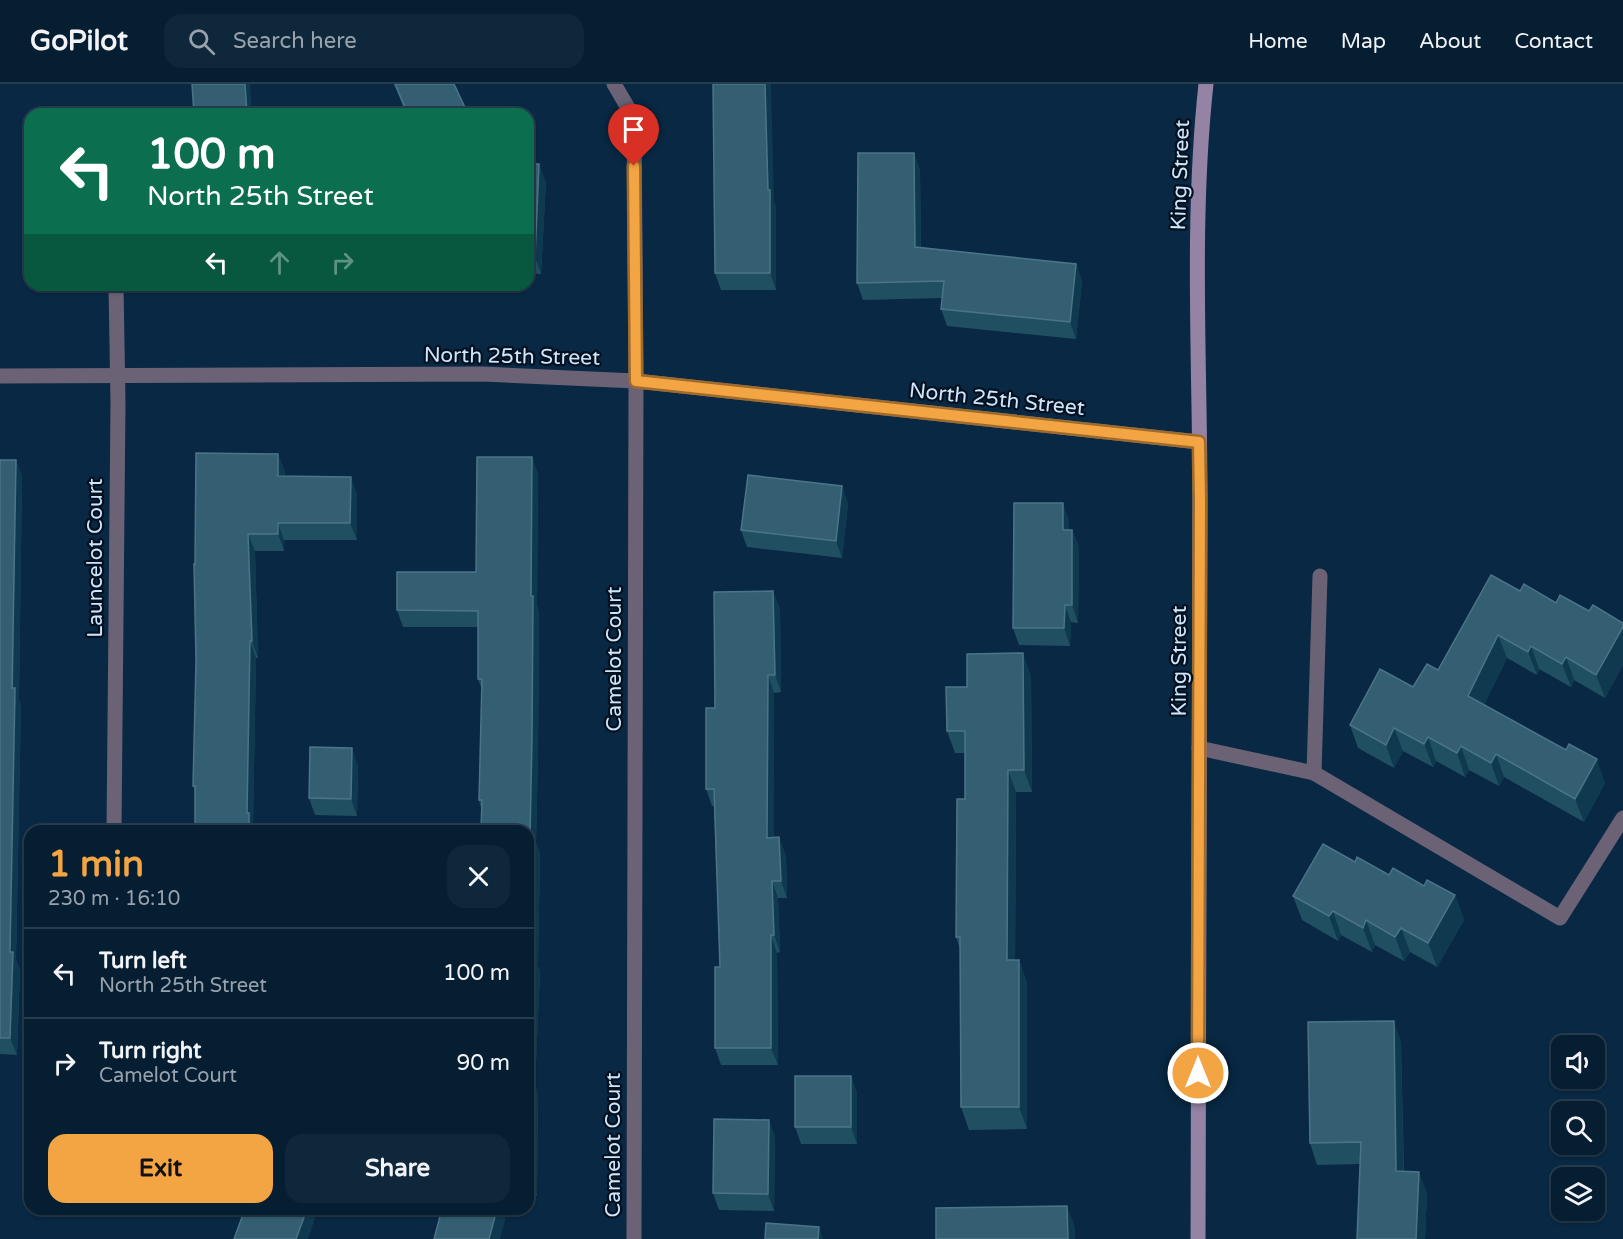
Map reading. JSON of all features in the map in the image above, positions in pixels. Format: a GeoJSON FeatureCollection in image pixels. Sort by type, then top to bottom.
{"type":"FeatureCollection","features":[{"type":"Feature","properties":{"kind":"street","name":"Camelot Court"},"geometry":{"type":"LineString","coordinates":[[614,84],[634,118],[636,381],[634,1239]]}},
{"type":"Feature","properties":{"kind":"street","name":"King Street"},"geometry":{"type":"LineString","coordinates":[[1198,1239],[1200,501],[1198,222],[1201,131],[1206,84]]}},
{"type":"Feature","properties":{"kind":"street","name":"Launcelot Court"},"geometry":{"type":"LineString","coordinates":[[114,825],[118,377],[116,291]]}},
{"type":"Feature","properties":{"kind":"street","name":"North 25th Street"},"geometry":{"type":"LineString","coordinates":[[0,376],[483,374],[636,381],[1199,442]]}},
{"type":"Feature","properties":{"kind":"street"},"geometry":{"type":"LineString","coordinates":[[1314,773],[1320,576]]}},
{"type":"Feature","properties":{"kind":"street"},"geometry":{"type":"LineString","coordinates":[[1199,748],[1314,773],[1560,918],[1623,818]]}},
{"type":"Feature","properties":{"kind":"building"},"geometry":{"type":"Polygon","coordinates":[[[192,84],[245,84],[247,108],[194,108],[192,84]]]}},
{"type":"Feature","properties":{"kind":"building"},"geometry":{"type":"Polygon","coordinates":[[[395,84],[454,84],[465,108],[405,108],[395,84]]]}},
{"type":"Feature","properties":{"kind":"building"},"geometry":{"type":"Polygon","coordinates":[[[713,84],[765,84],[768,190],[770,190],[770,273],[715,273],[713,84]]]}},
{"type":"Feature","properties":{"kind":"building"},"geometry":{"type":"Polygon","coordinates":[[[858,153],[914,153],[915,247],[1076,264],[1070,322],[941,309],[944,281],[857,283],[858,153]]]}},
{"type":"Feature","properties":{"kind":"building"},"geometry":{"type":"Polygon","coordinates":[[[534,164],[539,164],[535,257],[534,164]]]}},
{"type":"Feature","properties":{"kind":"building"},"geometry":{"type":"Polygon","coordinates":[[[196,453],[278,454],[278,476],[351,477],[350,523],[278,523],[278,534],[248,534],[252,641],[250,641],[247,813],[249,813],[249,825],[195,825],[195,786],[193,786],[196,661],[196,453]]]}},
{"type":"Feature","properties":{"kind":"building"},"geometry":{"type":"Polygon","coordinates":[[[477,457],[532,457],[530,825],[481,825],[482,800],[479,800],[482,679],[478,679],[478,611],[397,610],[397,572],[476,572],[477,457]]]}},
{"type":"Feature","properties":{"kind":"building"},"geometry":{"type":"Polygon","coordinates":[[[0,460],[16,460],[10,952],[13,952],[10,1038],[0,1038],[0,460]]]}},
{"type":"Feature","properties":{"kind":"building"},"geometry":{"type":"Polygon","coordinates":[[[748,475],[842,486],[836,541],[741,530],[748,475]]]}},
{"type":"Feature","properties":{"kind":"building"},"geometry":{"type":"Polygon","coordinates":[[[1014,503],[1063,503],[1063,530],[1072,530],[1072,605],[1065,605],[1064,628],[1013,628],[1014,503]]]}},
{"type":"Feature","properties":{"kind":"building"},"geometry":{"type":"Polygon","coordinates":[[[1491,575],[1520,591],[1524,584],[1556,603],[1560,595],[1589,611],[1593,605],[1623,623],[1623,627],[1596,675],[1566,657],[1562,664],[1531,646],[1528,652],[1498,635],[1468,696],[1566,750],[1569,744],[1597,759],[1575,799],[1496,754],[1491,763],[1461,746],[1457,753],[1428,737],[1424,744],[1394,728],[1386,745],[1350,725],[1380,669],[1413,687],[1427,664],[1438,670],[1491,575]]]}},
{"type":"Feature","properties":{"kind":"building"},"geometry":{"type":"Polygon","coordinates":[[[773,591],[775,675],[768,675],[767,838],[779,837],[781,881],[772,881],[774,935],[771,935],[771,1048],[715,1048],[715,967],[720,967],[714,789],[706,789],[706,708],[715,708],[714,592],[773,591]]]}},
{"type":"Feature","properties":{"kind":"building"},"geometry":{"type":"Polygon","coordinates":[[[1023,653],[1024,770],[1008,770],[1007,960],[1019,960],[1019,1107],[961,1107],[960,937],[956,937],[957,799],[965,799],[965,731],[947,731],[946,687],[967,687],[967,654],[1023,653]]]}},
{"type":"Feature","properties":{"kind":"building"},"geometry":{"type":"Polygon","coordinates":[[[310,747],[352,748],[351,799],[309,798],[310,747]]]}},
{"type":"Feature","properties":{"kind":"building"},"geometry":{"type":"Polygon","coordinates":[[[1323,844],[1355,862],[1357,857],[1389,875],[1393,868],[1424,886],[1427,880],[1455,895],[1428,943],[1401,928],[1395,937],[1366,920],[1363,928],[1333,911],[1329,916],[1293,896],[1323,844]]]}},
{"type":"Feature","properties":{"kind":"building"},"geometry":{"type":"Polygon","coordinates":[[[1394,1021],[1396,1171],[1419,1172],[1416,1239],[1357,1239],[1361,1142],[1310,1143],[1308,1022],[1394,1021]]]}},
{"type":"Feature","properties":{"kind":"building"},"geometry":{"type":"Polygon","coordinates":[[[795,1076],[851,1076],[851,1127],[795,1127],[795,1076]]]}},
{"type":"Feature","properties":{"kind":"building"},"geometry":{"type":"Polygon","coordinates":[[[714,1119],[769,1120],[768,1194],[713,1193],[714,1119]]]}},
{"type":"Feature","properties":{"kind":"building"},"geometry":{"type":"Polygon","coordinates":[[[1067,1206],[1068,1239],[936,1239],[936,1208],[1067,1206]]]}},
{"type":"Feature","properties":{"kind":"building"},"geometry":{"type":"Polygon","coordinates":[[[243,1215],[305,1215],[296,1239],[234,1239],[243,1215]]]}},
{"type":"Feature","properties":{"kind":"building"},"geometry":{"type":"Polygon","coordinates":[[[440,1215],[495,1215],[489,1239],[434,1239],[440,1215]]]}},
{"type":"Feature","properties":{"kind":"building"},"geometry":{"type":"Polygon","coordinates":[[[766,1223],[819,1227],[818,1239],[765,1239],[766,1223]]]}},
{"type":"Feature","properties":{"kind":"route"},"geometry":{"type":"LineString","coordinates":[[634,166],[636,381],[1199,442],[1198,1073]]}}]}
